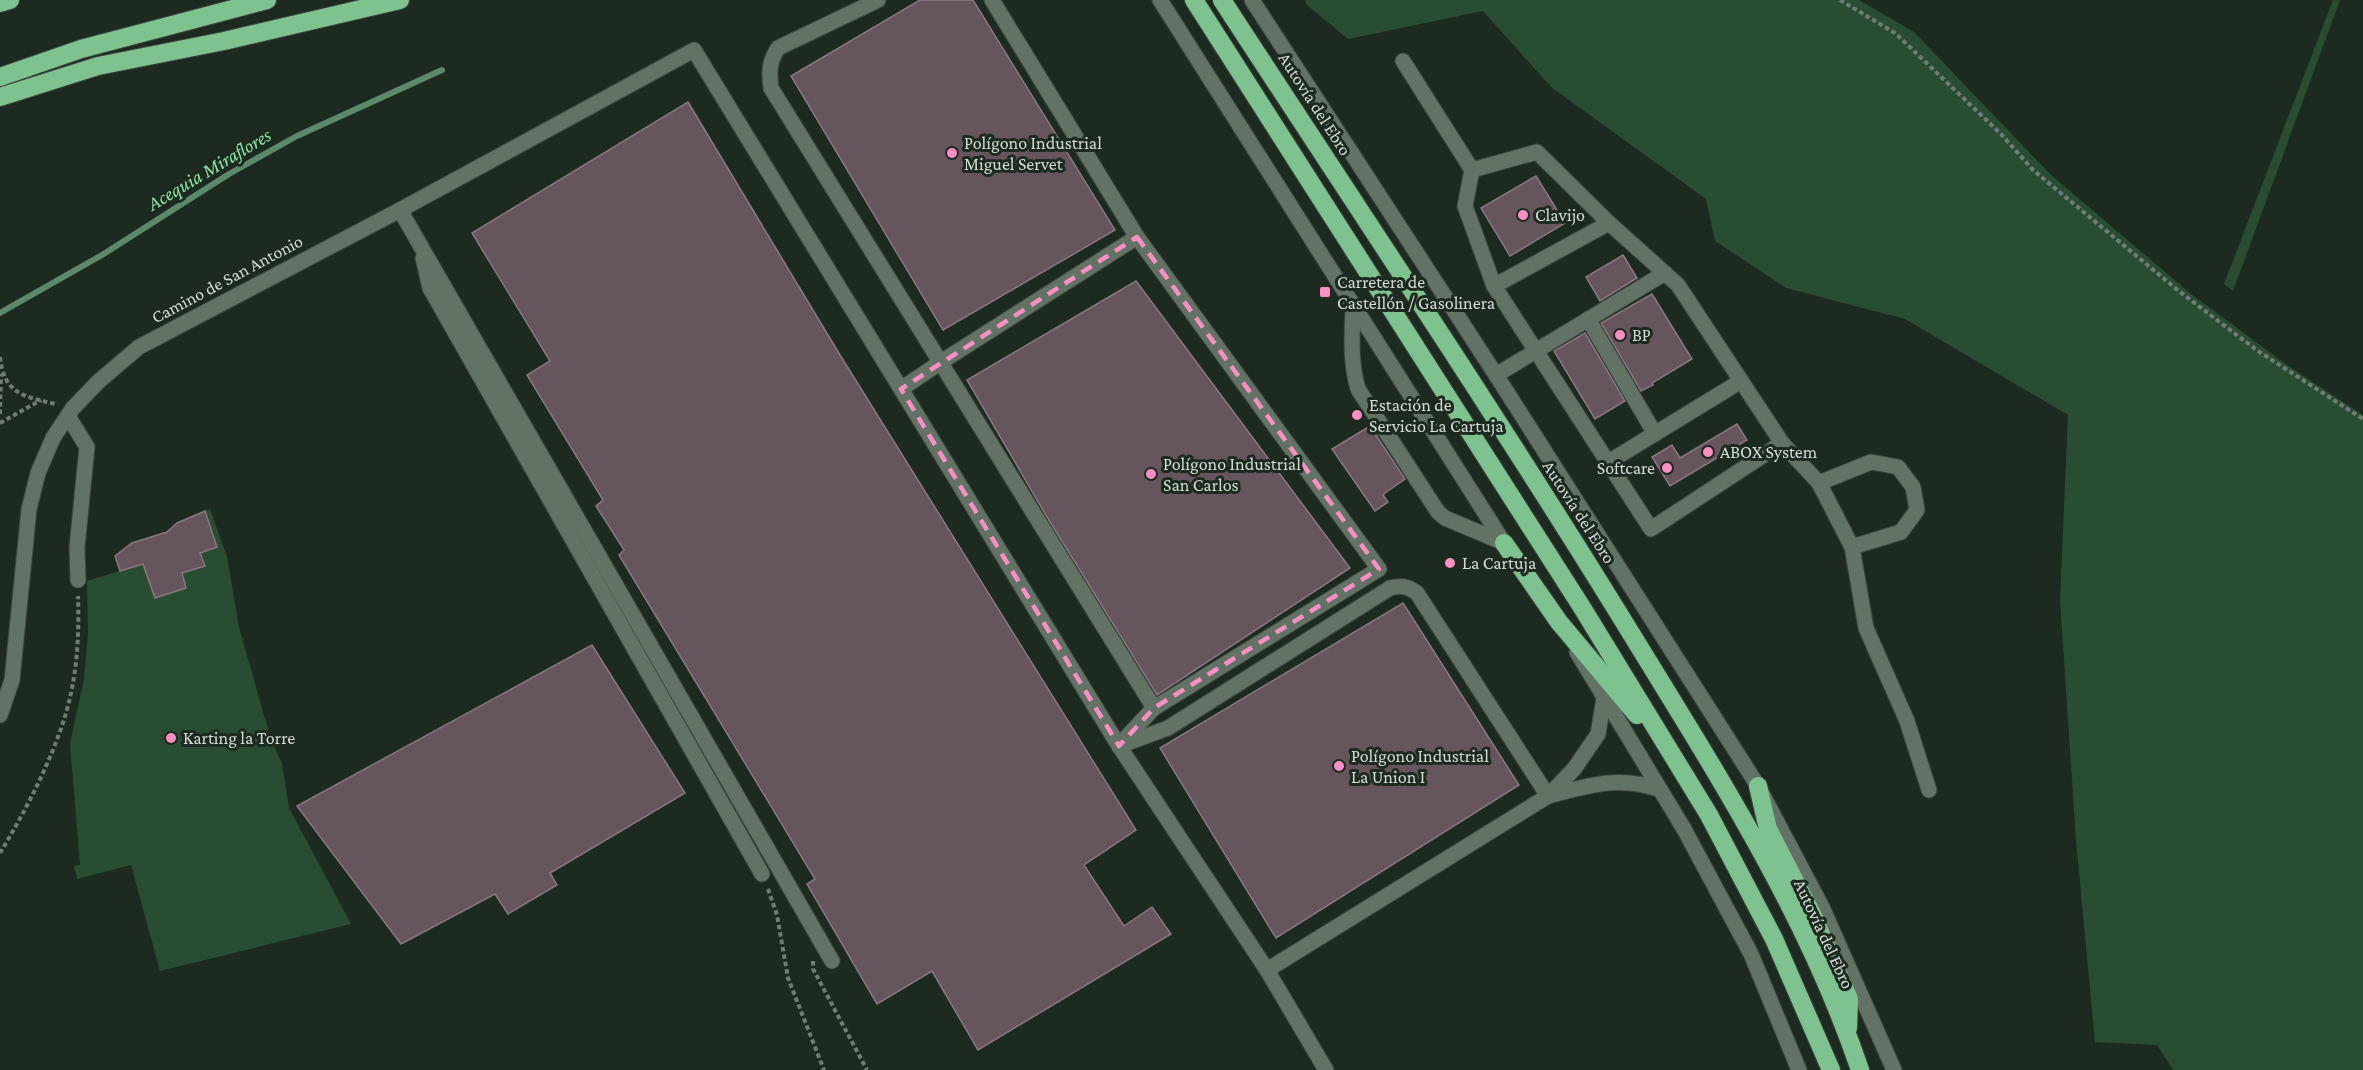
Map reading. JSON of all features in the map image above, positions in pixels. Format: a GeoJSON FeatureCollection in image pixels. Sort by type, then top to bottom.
{"type":"FeatureCollection","features":[{"type":"Feature","properties":{"kind":"highway"},"geometry":{"type":"LineString","coordinates":[[0,3],[10,0]]}},
{"type":"Feature","properties":{"kind":"highway"},"geometry":{"type":"LineString","coordinates":[[0,77],[81,50],[267,0]]}},
{"type":"Feature","properties":{"kind":"highway"},"geometry":{"type":"LineString","coordinates":[[0,97],[98,66],[224,41],[400,0]]}},
{"type":"Feature","properties":{"kind":"highway"},"geometry":{"type":"LineString","coordinates":[[1194,0],[1583,609],[1709,815],[1774,939],[1831,1070]]}},
{"type":"Feature","properties":{"kind":"highway","name":"Autovía del Ebro"},"geometry":{"type":"LineString","coordinates":[[1222,0],[1563,524],[1733,800],[1798,923],[1848,1035],[1860,1070]]}},
{"type":"Feature","properties":{"kind":"highway"},"geometry":{"type":"LineString","coordinates":[[1504,543],[1558,622],[1674,757]]}},
{"type":"Feature","properties":{"kind":"highway"},"geometry":{"type":"LineString","coordinates":[[1758,786],[1768,829],[1813,916],[1849,999],[1848,1035]]}},
{"type":"Feature","properties":{"kind":"street"},"geometry":{"type":"LineString","coordinates":[[878,0],[778,48],[770,66],[771,88],[1154,708]]}},
{"type":"Feature","properties":{"kind":"street"},"geometry":{"type":"LineString","coordinates":[[992,0],[1137,237],[1379,569],[1154,708],[1119,746]]}},
{"type":"Feature","properties":{"kind":"street"},"geometry":{"type":"LineString","coordinates":[[1160,0],[1504,543]]}},
{"type":"Feature","properties":{"kind":"street"},"geometry":{"type":"LineString","coordinates":[[1252,0],[1496,375],[1758,786],[1822,907],[1894,1070]]}},
{"type":"Feature","properties":{"kind":"street","name":"Camino de San Antonio"},"geometry":{"type":"LineString","coordinates":[[0,714],[12,680],[29,508],[38,473],[53,438],[71,412],[119,362],[139,347],[400,210],[694,50],[901,389]]}},
{"type":"Feature","properties":{"kind":"street"},"geometry":{"type":"LineString","coordinates":[[1403,61],[1472,170],[1465,206],[1494,286],[1651,529],[1782,443]]}},
{"type":"Feature","properties":{"kind":"street"},"geometry":{"type":"LineString","coordinates":[[1472,170],[1537,152],[1609,223],[1678,285],[1782,443],[1819,483],[1852,546],[1866,628],[1907,721],[1929,790]]}},
{"type":"Feature","properties":{"kind":"street"},"geometry":{"type":"LineString","coordinates":[[400,210],[832,961]]}},
{"type":"Feature","properties":{"kind":"street"},"geometry":{"type":"LineString","coordinates":[[1494,286],[1609,223]]}},
{"type":"Feature","properties":{"kind":"street"},"geometry":{"type":"LineString","coordinates":[[1137,237],[901,389],[1119,746],[1267,970],[1326,1070]]}},
{"type":"Feature","properties":{"kind":"street"},"geometry":{"type":"LineString","coordinates":[[420,243],[430,288],[762,874]]}},
{"type":"Feature","properties":{"kind":"street"},"geometry":{"type":"LineString","coordinates":[[1496,375],[1665,273]]}},
{"type":"Feature","properties":{"kind":"street"},"geometry":{"type":"LineString","coordinates":[[1353,307],[1351,351],[1353,373],[1358,389],[1438,512],[1445,518],[1504,543]]}},
{"type":"Feature","properties":{"kind":"street"},"geometry":{"type":"LineString","coordinates":[[1588,319],[1655,434]]}},
{"type":"Feature","properties":{"kind":"street"},"geometry":{"type":"LineString","coordinates":[[1607,463],[1741,381]]}},
{"type":"Feature","properties":{"kind":"street"},"geometry":{"type":"LineString","coordinates":[[71,412],[87,447],[77,547],[78,580]]}},
{"type":"Feature","properties":{"kind":"street"},"geometry":{"type":"LineString","coordinates":[[1819,483],[1871,462],[1898,467],[1914,487],[1917,510],[1901,532],[1852,546]]}},
{"type":"Feature","properties":{"kind":"street"},"geometry":{"type":"LineString","coordinates":[[1119,746],[1168,728],[1390,588],[1399,585],[1416,592],[1548,796]]}},
{"type":"Feature","properties":{"kind":"street"},"geometry":{"type":"LineString","coordinates":[[1558,622],[1684,829],[1751,954],[1799,1070]]}},
{"type":"Feature","properties":{"kind":"street"},"geometry":{"type":"LineString","coordinates":[[1267,970],[1548,796],[1574,769],[1598,734],[1604,698]]}},
{"type":"Feature","properties":{"kind":"street"},"geometry":{"type":"LineString","coordinates":[[1548,796],[1617,781],[1640,783],[1658,789]]}},
{"type":"Feature","properties":{"kind":"path"},"geometry":{"type":"LineString","coordinates":[[1840,0],[1895,33],[2001,134],[2033,170],[2180,292],[2258,351],[2363,419]]}},
{"type":"Feature","properties":{"kind":"path"},"geometry":{"type":"LineString","coordinates":[[0,357],[0,414]]}},
{"type":"Feature","properties":{"kind":"path"},"geometry":{"type":"LineString","coordinates":[[1,370],[14,391],[71,412]]}},
{"type":"Feature","properties":{"kind":"path"},"geometry":{"type":"LineString","coordinates":[[0,423],[41,400]]}},
{"type":"Feature","properties":{"kind":"path"},"geometry":{"type":"LineString","coordinates":[[0,853],[22,816],[55,743],[71,694],[79,634],[78,580]]}},
{"type":"Feature","properties":{"kind":"path"},"geometry":{"type":"LineString","coordinates":[[762,874],[777,915],[788,978],[824,1070]]}},
{"type":"Feature","properties":{"kind":"path"},"geometry":{"type":"LineString","coordinates":[[813,958],[813,969],[867,1070]]}},
{"type":"Feature","properties":{"kind":"highlighted area"},"geometry":{"type":"Polygon","coordinates":[[[1137,237],[1379,569],[1154,708],[1119,746],[901,389],[1137,237]]]}},
{"type":"Feature","properties":{"kind":"green space"},"geometry":{"type":"Polygon","coordinates":[[[1305,0],[1859,0],[1914,32],[2051,175],[2191,294],[2287,365],[2363,415],[2363,1070],[2173,1070],[2157,1045],[2095,1042],[2076,840],[2060,600],[2068,415],[1905,319],[1786,288],[1715,241],[1706,199],[1551,87],[1483,11],[1348,39],[1307,5],[1305,0]]]}},
{"type":"Feature","properties":{"kind":"green space"},"geometry":{"type":"Polygon","coordinates":[[[2333,0],[2340,0],[2233,291],[2224,284],[2333,0]]]}},
{"type":"Feature","properties":{"kind":"green space","name":"Karting la Torre"},"geometry":{"type":"Polygon","coordinates":[[[210,509],[227,557],[239,627],[272,743],[282,763],[289,808],[351,924],[160,971],[131,865],[77,879],[74,866],[80,865],[70,743],[84,679],[88,634],[87,581],[120,571],[115,556],[132,543],[167,532],[177,523],[210,509]]]}},
{"type":"Feature","properties":{"kind":"building","name":"Polígono Industrial Miguel Servet"},"geometry":{"type":"Polygon","coordinates":[[[920,0],[973,0],[1115,230],[943,330],[791,76],[920,0]]]}},
{"type":"Feature","properties":{"kind":"building"},"geometry":{"type":"Polygon","coordinates":[[[688,102],[840,355],[1136,830],[1084,865],[1124,926],[1152,907],[1171,934],[978,1050],[932,971],[877,1004],[807,884],[815,879],[619,555],[624,550],[596,506],[603,500],[527,375],[550,361],[472,233],[688,102]]]}},
{"type":"Feature","properties":{"kind":"building","name":"Clavijo"},"geometry":{"type":"Polygon","coordinates":[[[1536,176],[1565,223],[1510,256],[1481,208],[1536,176]]]}},
{"type":"Feature","properties":{"kind":"building"},"geometry":{"type":"Polygon","coordinates":[[[1623,255],[1637,278],[1600,301],[1586,277],[1623,255]]]}},
{"type":"Feature","properties":{"kind":"building","name":"Polígono Industrial San Carlos"},"geometry":{"type":"Polygon","coordinates":[[[1136,281],[1350,568],[1157,695],[1047,517],[967,380],[1136,281]]]}},
{"type":"Feature","properties":{"kind":"building"},"geometry":{"type":"Polygon","coordinates":[[[1652,294],[1692,359],[1641,391],[1601,323],[1652,294]]]}},
{"type":"Feature","properties":{"kind":"building"},"geometry":{"type":"Polygon","coordinates":[[[1585,333],[1625,401],[1595,419],[1554,351],[1585,333]]]}},
{"type":"Feature","properties":{"kind":"building"},"geometry":{"type":"Polygon","coordinates":[[[1737,424],[1747,440],[1670,486],[1652,457],[1672,445],[1680,458],[1737,424]]]}},
{"type":"Feature","properties":{"kind":"building"},"geometry":{"type":"Polygon","coordinates":[[[1370,426],[1405,479],[1383,495],[1388,502],[1375,511],[1332,449],[1370,426]]]}},
{"type":"Feature","properties":{"kind":"building"},"geometry":{"type":"Polygon","coordinates":[[[205,511],[217,547],[200,553],[205,566],[182,573],[186,588],[155,598],[143,564],[120,571],[115,556],[132,543],[167,532],[177,523],[205,511]]]}},
{"type":"Feature","properties":{"kind":"building","name":"Polígono Industrial La Union I"},"geometry":{"type":"Polygon","coordinates":[[[1403,603],[1519,785],[1276,938],[1160,748],[1403,603]]]}},
{"type":"Feature","properties":{"kind":"building"},"geometry":{"type":"Polygon","coordinates":[[[592,645],[685,793],[550,873],[557,885],[508,914],[495,894],[401,944],[297,806],[592,645]]]}},
{"type":"Feature","properties":{"kind":"waterway","name":"Acequia Miraflores"},"geometry":{"type":"LineString","coordinates":[[0,313],[102,255],[229,174],[297,136],[442,70]]}},
{"type":"Feature","properties":{"kind":"place","name":"Polígono Industrial Miguel Servet"},"geometry":{"type":"Point","coordinates":[952,153]}},
{"type":"Feature","properties":{"kind":"place","name":"Clavijo"},"geometry":{"type":"Point","coordinates":[1523,215]}},
{"type":"Feature","properties":{"kind":"place","name":"Carretera de Castellón / Gasolinera"},"geometry":{"type":"Point","coordinates":[1325,292]}},
{"type":"Feature","properties":{"kind":"place","name":"BP"},"geometry":{"type":"Point","coordinates":[1620,335]}},
{"type":"Feature","properties":{"kind":"place","name":"Estación de Servicio La Cartuja"},"geometry":{"type":"Point","coordinates":[1357,415]}},
{"type":"Feature","properties":{"kind":"place","name":"ABOX System"},"geometry":{"type":"Point","coordinates":[1708,452]}},
{"type":"Feature","properties":{"kind":"place","name":"Softcare"},"geometry":{"type":"Point","coordinates":[1667,468]}},
{"type":"Feature","properties":{"kind":"place","name":"Polígono Industrial San Carlos"},"geometry":{"type":"Point","coordinates":[1151,474]}},
{"type":"Feature","properties":{"kind":"place","name":"La Cartuja"},"geometry":{"type":"Point","coordinates":[1450,563]}},
{"type":"Feature","properties":{"kind":"place","name":"Karting la Torre"},"geometry":{"type":"Point","coordinates":[171,738]}},
{"type":"Feature","properties":{"kind":"place","name":"Polígono Industrial La Union I"},"geometry":{"type":"Point","coordinates":[1339,766]}}]}
